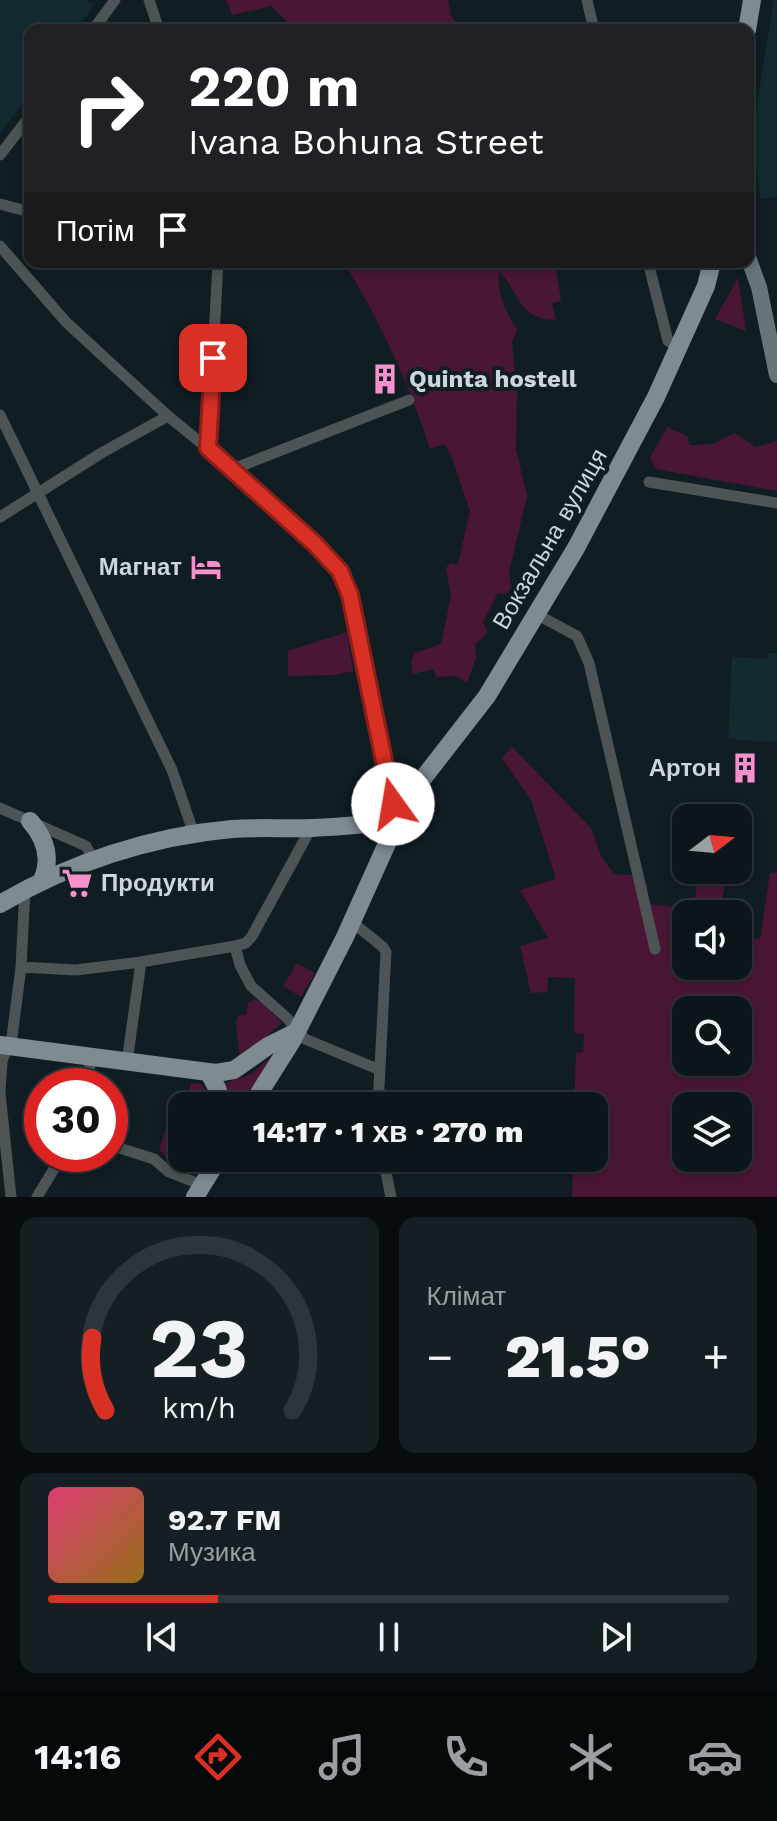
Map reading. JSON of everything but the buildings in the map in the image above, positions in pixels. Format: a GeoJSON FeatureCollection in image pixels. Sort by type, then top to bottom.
{"type":"FeatureCollection","features":[{"type":"Feature","properties":{"kind":"main road"},"geometry":{"type":"LineString","coordinates":[[748,24],[752,0]]}},
{"type":"Feature","properties":{"kind":"main road","name":"Вокзальна вулиця"},"geometry":{"type":"LineString","coordinates":[[260,1092],[296,1032],[352,922],[407,799],[487,696],[576,548],[656,397],[706,286],[710,268]]}},
{"type":"Feature","properties":{"kind":"main road"},"geometry":{"type":"LineString","coordinates":[[30,821],[40,833],[46,848],[47,863],[33,885]]}},
{"type":"Feature","properties":{"kind":"main road"},"geometry":{"type":"LineString","coordinates":[[0,904],[33,885],[94,861],[194,834],[233,829],[311,828],[398,821]]}},
{"type":"Feature","properties":{"kind":"main road"},"geometry":{"type":"LineString","coordinates":[[4,1045],[209,1073],[234,1070],[268,1046],[296,1032]]}},
{"type":"Feature","properties":{"kind":"main road"},"geometry":{"type":"LineString","coordinates":[[209,1073],[218,1092]]}},
{"type":"Feature","properties":{"kind":"main road"},"geometry":{"type":"LineString","coordinates":[[198,1191],[210,1172]]}},
{"type":"Feature","properties":{"kind":"street"},"geometry":{"type":"LineString","coordinates":[[97,24],[115,0]]}},
{"type":"Feature","properties":{"kind":"street"},"geometry":{"type":"LineString","coordinates":[[149,0],[157,24]]}},
{"type":"Feature","properties":{"kind":"street"},"geometry":{"type":"LineString","coordinates":[[587,0],[593,24]]}},
{"type":"Feature","properties":{"kind":"street"},"geometry":{"type":"LineString","coordinates":[[0,155],[24,124]]}},
{"type":"Feature","properties":{"kind":"street"},"geometry":{"type":"LineString","coordinates":[[0,204],[24,210]]}},
{"type":"Feature","properties":{"kind":"street"},"geometry":{"type":"LineString","coordinates":[[0,246],[66,322],[168,416],[303,532],[340,571],[350,595],[388,787],[398,821]]}},
{"type":"Feature","properties":{"kind":"street"},"geometry":{"type":"LineString","coordinates":[[208,448],[218,268]]}},
{"type":"Feature","properties":{"kind":"street"},"geometry":{"type":"LineString","coordinates":[[650,268],[668,341],[679,347]]}},
{"type":"Feature","properties":{"kind":"street"},"geometry":{"type":"LineString","coordinates":[[752,268],[759,287],[777,375]]}},
{"type":"Feature","properties":{"kind":"street"},"geometry":{"type":"LineString","coordinates":[[233,469],[409,400]]}},
{"type":"Feature","properties":{"kind":"street"},"geometry":{"type":"LineString","coordinates":[[0,415],[172,770],[194,834]]}},
{"type":"Feature","properties":{"kind":"street"},"geometry":{"type":"LineString","coordinates":[[0,517],[103,452],[168,416]]}},
{"type":"Feature","properties":{"kind":"street"},"geometry":{"type":"LineString","coordinates":[[649,482],[777,503]]}},
{"type":"Feature","properties":{"kind":"street"},"geometry":{"type":"LineString","coordinates":[[536,614],[577,636],[589,663],[655,949]]}},
{"type":"Feature","properties":{"kind":"street"},"geometry":{"type":"LineString","coordinates":[[0,808],[86,846],[94,861]]}},
{"type":"Feature","properties":{"kind":"street"},"geometry":{"type":"LineString","coordinates":[[21,967],[76,970],[246,943],[311,828]]}},
{"type":"Feature","properties":{"kind":"street"},"geometry":{"type":"LineString","coordinates":[[11,1197],[0,1093],[2,1061],[4,1045],[12,1037],[33,885]]}},
{"type":"Feature","properties":{"kind":"street"},"geometry":{"type":"LineString","coordinates":[[352,922],[386,952],[379,1092]]}},
{"type":"Feature","properties":{"kind":"street"},"geometry":{"type":"LineString","coordinates":[[235,946],[240,965],[251,986],[287,1018],[296,1032],[314,1044],[380,1070]]}},
{"type":"Feature","properties":{"kind":"street"},"geometry":{"type":"LineString","coordinates":[[127,1062],[141,962]]}},
{"type":"Feature","properties":{"kind":"street"},"geometry":{"type":"LineString","coordinates":[[89,1068],[92,1057]]}},
{"type":"Feature","properties":{"kind":"street"},"geometry":{"type":"LineString","coordinates":[[128,1151],[154,1159],[198,1191]]}},
{"type":"Feature","properties":{"kind":"street"},"geometry":{"type":"LineString","coordinates":[[37,1197],[52,1172]]}},
{"type":"Feature","properties":{"kind":"street"},"geometry":{"type":"LineString","coordinates":[[386,1172],[391,1197]]}},
{"type":"Feature","properties":{"kind":"shaded area"},"geometry":{"type":"Polygon","coordinates":[[[0,0],[87,0],[94,5],[80,24],[24,24],[24,101],[0,134],[0,0]]]}},
{"type":"Feature","properties":{"kind":"shaded area"},"geometry":{"type":"Polygon","coordinates":[[[226,0],[448,0],[451,16],[458,24],[286,24],[272,6],[232,15],[226,0]]]}},
{"type":"Feature","properties":{"kind":"shaded area"},"geometry":{"type":"Polygon","coordinates":[[[774,0],[777,0],[777,196],[761,199],[754,155],[755,116],[774,0]]]}},
{"type":"Feature","properties":{"kind":"shaded area"},"geometry":{"type":"Polygon","coordinates":[[[347,268],[556,268],[561,301],[552,303],[556,320],[526,310],[499,271],[502,301],[517,329],[512,342],[517,392],[516,449],[527,496],[509,573],[511,588],[506,594],[498,593],[483,622],[487,631],[475,644],[476,658],[467,683],[456,676],[436,677],[434,669],[413,674],[411,660],[415,653],[441,644],[451,596],[446,568],[450,563],[458,564],[470,511],[445,444],[430,449],[413,400],[370,307],[347,268]]]}},
{"type":"Feature","properties":{"kind":"shaded area"},"geometry":{"type":"Polygon","coordinates":[[[738,278],[746,331],[715,319],[738,278]]]}},
{"type":"Feature","properties":{"kind":"shaded area"},"geometry":{"type":"Polygon","coordinates":[[[667,427],[687,436],[690,445],[713,444],[734,433],[756,447],[777,441],[777,491],[656,469],[650,458],[667,427]]]}},
{"type":"Feature","properties":{"kind":"shaded area"},"geometry":{"type":"Polygon","coordinates":[[[347,632],[353,671],[335,675],[288,676],[288,651],[347,632]]]}},
{"type":"Feature","properties":{"kind":"shaded area","name":"Артон"},"geometry":{"type":"Polygon","coordinates":[[[768,653],[777,653],[777,742],[728,739],[732,657],[767,659],[768,653]]]}},
{"type":"Feature","properties":{"kind":"shaded area"},"geometry":{"type":"Polygon","coordinates":[[[512,747],[591,828],[601,856],[614,874],[632,875],[647,883],[649,904],[672,907],[672,980],[752,980],[752,938],[760,939],[770,873],[777,872],[777,1197],[572,1197],[573,1172],[608,1172],[608,1092],[575,1092],[576,1053],[583,1052],[584,1034],[574,1033],[575,978],[548,977],[547,992],[531,993],[520,946],[548,938],[520,890],[556,879],[531,800],[502,758],[512,747]]]}},
{"type":"Feature","properties":{"kind":"shaded area"},"geometry":{"type":"Polygon","coordinates":[[[687,884],[726,884],[721,900],[694,900],[697,887],[687,884]]]}},
{"type":"Feature","properties":{"kind":"shaded area"},"geometry":{"type":"Polygon","coordinates":[[[297,963],[315,973],[301,997],[283,986],[297,963]]]}},
{"type":"Feature","properties":{"kind":"shaded area"},"geometry":{"type":"Polygon","coordinates":[[[255,999],[271,1008],[270,1011],[282,1023],[240,1059],[236,1023],[238,1016],[246,1015],[248,1003],[255,999]]]}},
{"type":"Feature","properties":{"kind":"shaded area"},"geometry":{"type":"Polygon","coordinates":[[[274,1054],[251,1092],[226,1092],[224,1084],[251,1074],[274,1054]]]}},
{"type":"Feature","properties":{"kind":"shaded area"},"geometry":{"type":"Polygon","coordinates":[[[191,1083],[201,1084],[207,1092],[189,1092],[191,1083]]]}},
{"type":"Feature","properties":{"kind":"shaded area"},"geometry":{"type":"Polygon","coordinates":[[[168,1128],[168,1162],[159,1150],[168,1128]]]}},
{"type":"Feature","properties":{"kind":"place","name":"Quinta hostell"},"geometry":{"type":"Point","coordinates":[385,379]}},
{"type":"Feature","properties":{"kind":"place","name":"Магнат"},"geometry":{"type":"Point","coordinates":[206,567]}},
{"type":"Feature","properties":{"kind":"place","name":"Артон"},"geometry":{"type":"Point","coordinates":[745,768]}},
{"type":"Feature","properties":{"kind":"place","name":"Продукти"},"geometry":{"type":"Point","coordinates":[77,883]}},
{"type":"Feature","properties":{"kind":"route"},"geometry":{"type":"LineString","coordinates":[[213,358],[208,448],[303,532],[340,571],[350,595],[393,804]]}}]}
